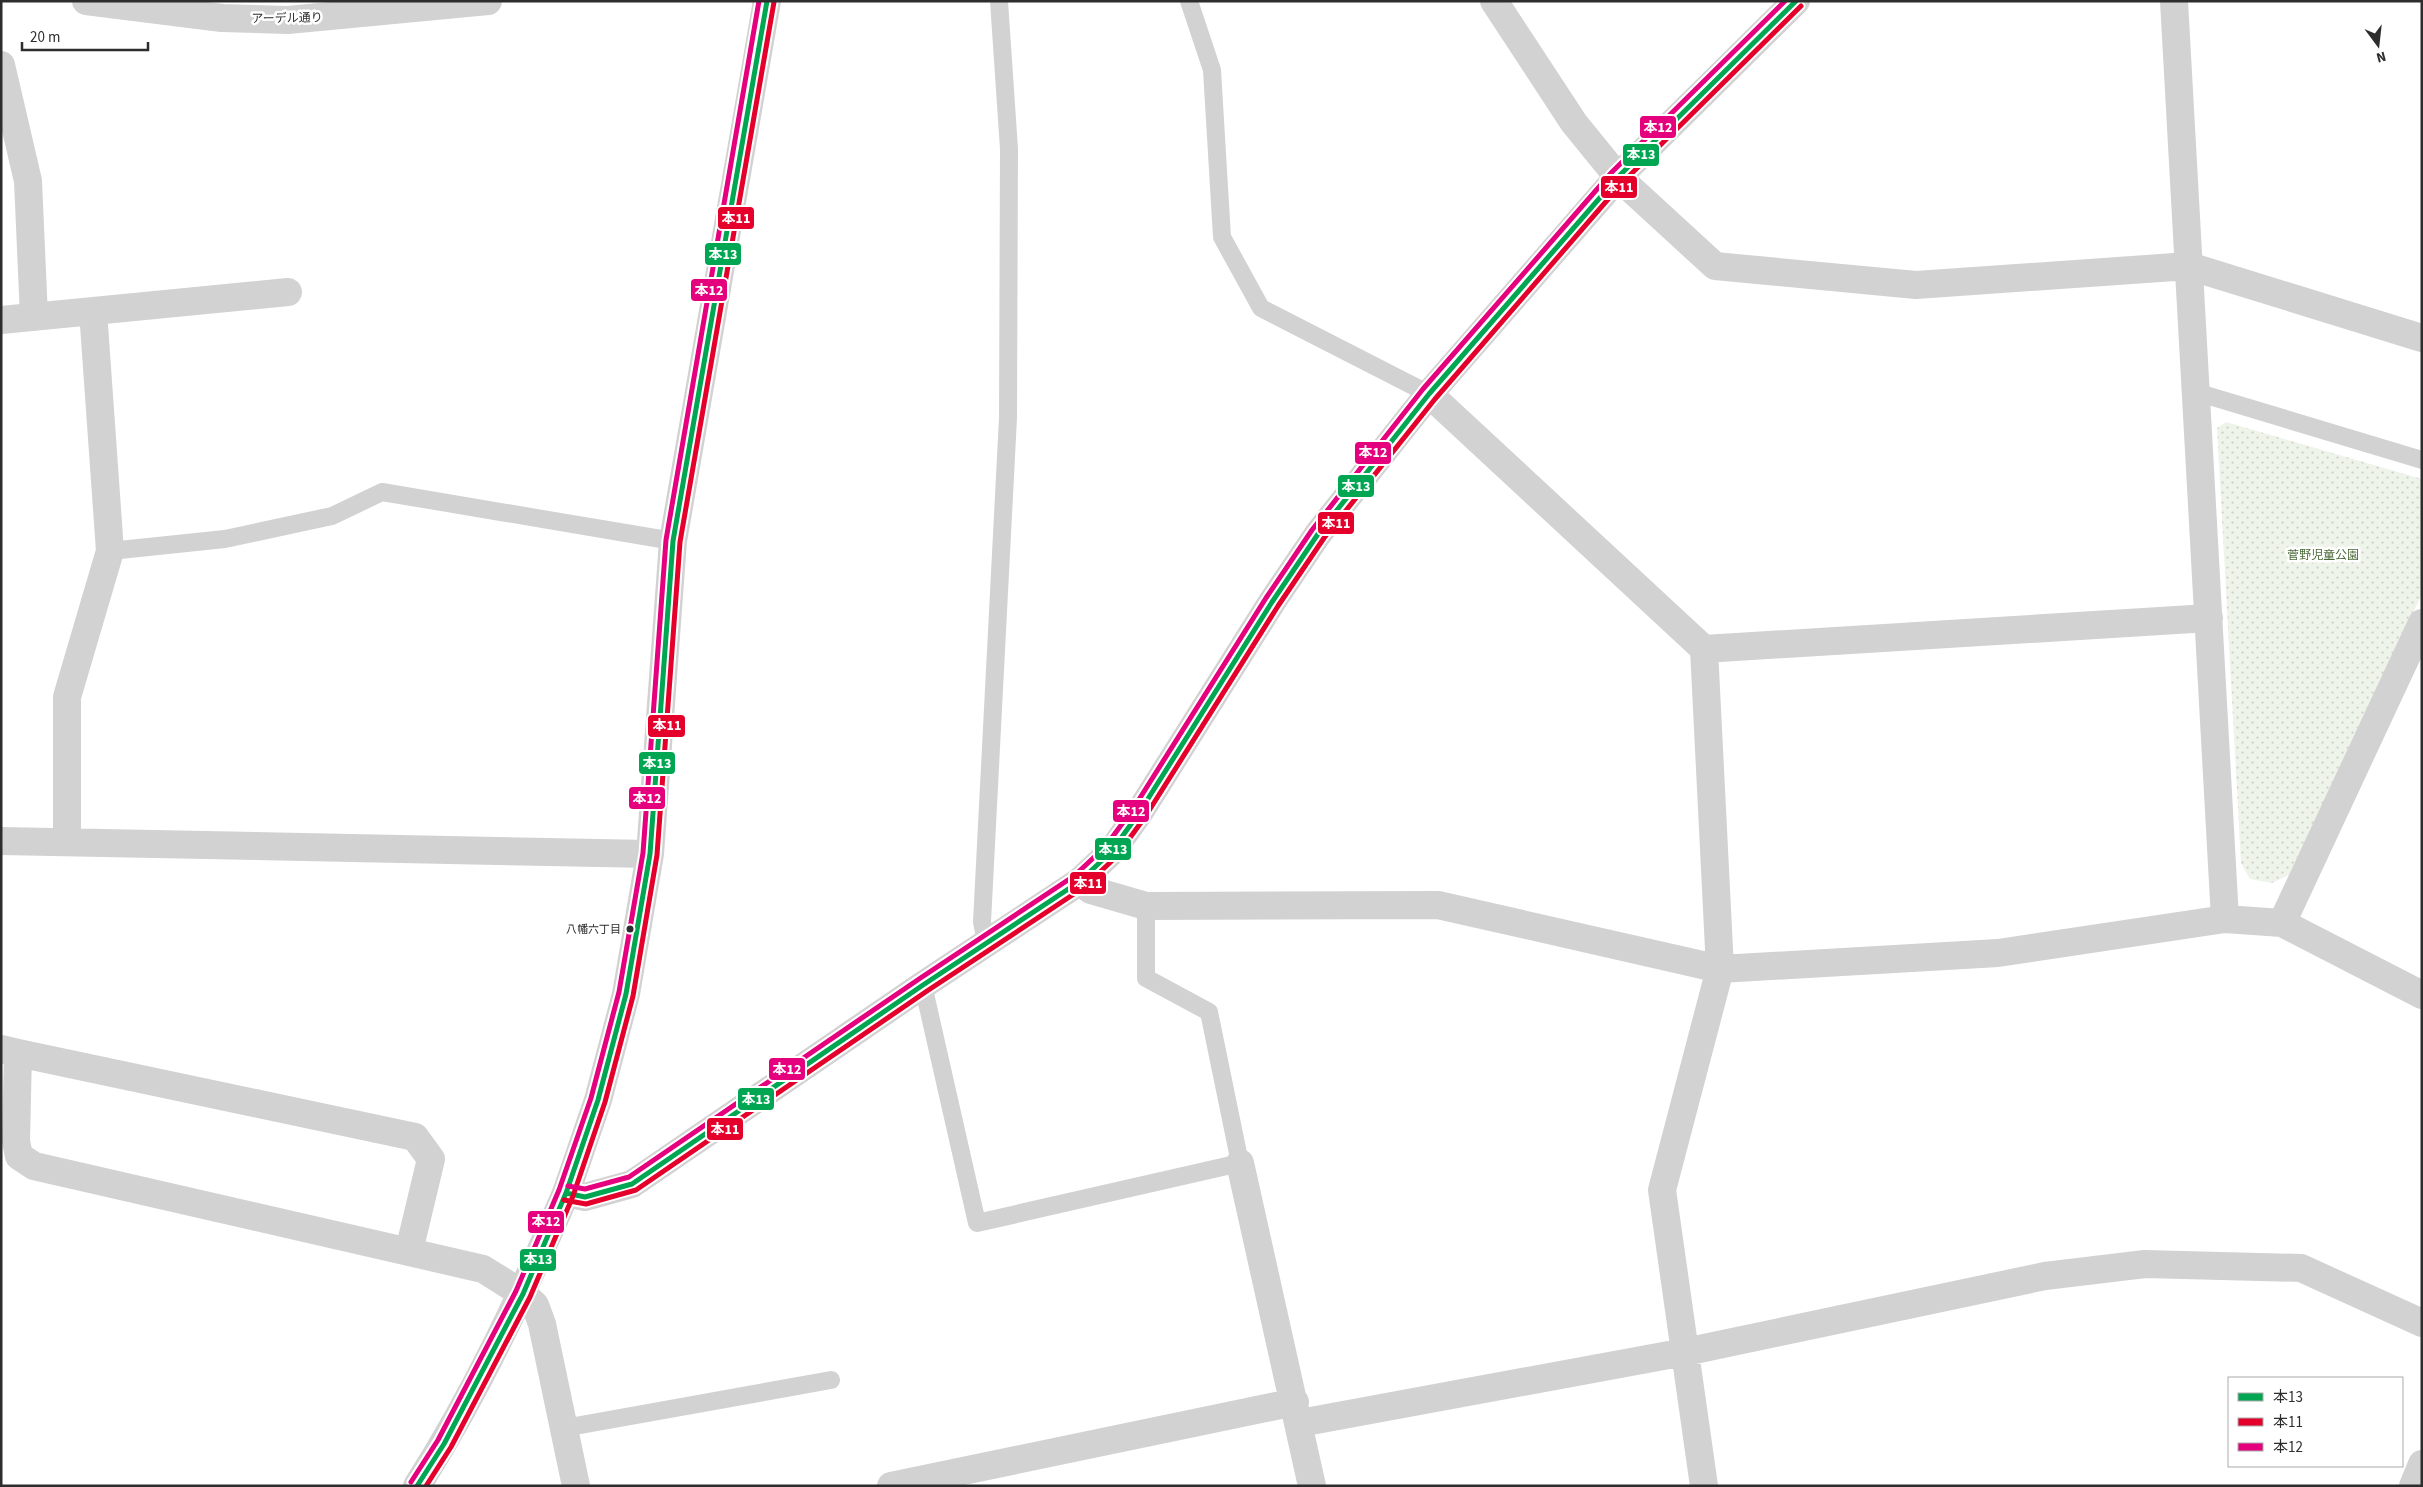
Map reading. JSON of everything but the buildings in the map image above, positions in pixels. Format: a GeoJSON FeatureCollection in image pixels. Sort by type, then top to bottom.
{"type":"FeatureCollection","features":[{"type":"Feature","properties":{"kind":"street","name":"アーデル通り"},"geometry":{"type":"LineString","coordinates":[[86,1],[222,18],[288,20],[488,1]]}},
{"type":"Feature","properties":{"kind":"street"},"geometry":{"type":"LineString","coordinates":[[417,1486],[444,1444],[523,1294],[566,1193],[598,1100],[626,994],[650,854],[673,540],[767,1]]}},
{"type":"Feature","properties":{"kind":"street"},"geometry":{"type":"LineString","coordinates":[[1494,1],[1574,123],[1618,177],[1715,266],[1916,285],[2189,266],[2422,338]]}},
{"type":"Feature","properties":{"kind":"street"},"geometry":{"type":"LineString","coordinates":[[566,1193],[585,1197],[632,1184],[986,942],[1079,882],[1111,852],[1134,821],[1272,602],[1318,534],[1429,394],[1618,177],[1796,1]]}},
{"type":"Feature","properties":{"kind":"street"},"geometry":{"type":"LineString","coordinates":[[2174,1],[2226,919]]}},
{"type":"Feature","properties":{"kind":"street"},"geometry":{"type":"LineString","coordinates":[[1,65],[28,181],[34,316]]}},
{"type":"Feature","properties":{"kind":"street"},"geometry":{"type":"LineString","coordinates":[[1,320],[288,292]]}},
{"type":"Feature","properties":{"kind":"street"},"geometry":{"type":"LineString","coordinates":[[67,842],[66,697],[110,551],[93,311]]}},
{"type":"Feature","properties":{"kind":"street"},"geometry":{"type":"LineString","coordinates":[[1429,394],[1704,649],[1720,969],[1662,1190],[1704,1486]]}},
{"type":"Feature","properties":{"kind":"street"},"geometry":{"type":"LineString","coordinates":[[1704,649],[2209,618]]}},
{"type":"Feature","properties":{"kind":"street"},"geometry":{"type":"LineString","coordinates":[[2282,923],[2422,623]]}},
{"type":"Feature","properties":{"kind":"street"},"geometry":{"type":"LineString","coordinates":[[1,841],[650,854]]}},
{"type":"Feature","properties":{"kind":"street"},"geometry":{"type":"LineString","coordinates":[[1079,882],[1092,890],[1146,906],[1438,905],[1720,969],[1998,953],[2226,919],[2282,923],[2422,995]]}},
{"type":"Feature","properties":{"kind":"street"},"geometry":{"type":"LineString","coordinates":[[409,1251],[431,1159],[416,1137],[10,1051],[16,1141],[19,1156],[34,1166],[483,1269],[523,1294],[535,1306],[542,1324],[576,1486]]}},
{"type":"Feature","properties":{"kind":"street"},"geometry":{"type":"LineString","coordinates":[[1240,1163],[1312,1486]]}},
{"type":"Feature","properties":{"kind":"street"},"geometry":{"type":"LineString","coordinates":[[891,1486],[1297,1412],[1685,1352],[2045,1276],[2145,1264],[2301,1268],[2422,1323]]}},
{"type":"Feature","properties":{"kind":"street"},"geometry":{"type":"LineString","coordinates":[[2413,1486],[2422,1464]]}},
{"type":"Feature","properties":{"kind":"lane"},"geometry":{"type":"LineString","coordinates":[[986,942],[982,922],[1008,418],[1009,149],[999,1]]}},
{"type":"Feature","properties":{"kind":"lane"},"geometry":{"type":"LineString","coordinates":[[1189,1],[1212,70],[1222,237],[1261,308],[1429,394]]}},
{"type":"Feature","properties":{"kind":"lane"},"geometry":{"type":"LineString","coordinates":[[2196,392],[2422,460]]}},
{"type":"Feature","properties":{"kind":"lane"},"geometry":{"type":"LineString","coordinates":[[110,551],[224,539],[324,518],[382,492],[673,540]]}},
{"type":"Feature","properties":{"kind":"lane"},"geometry":{"type":"LineString","coordinates":[[923,985],[977,1223],[1240,1163],[1209,1012],[1146,978],[1146,906]]}},
{"type":"Feature","properties":{"kind":"lane"},"geometry":{"type":"LineString","coordinates":[[564,1428],[831,1380]]}},
{"type":"Feature","properties":{"kind":"green space","name":"菅野児童公園"},"geometry":{"type":"Polygon","coordinates":[[[2226,422],[2422,479],[2422,594],[2289,875],[2272,883],[2250,879],[2241,863],[2217,428],[2226,422]]]}},
{"type":"Feature","properties":{"kind":"transit line","name":"本12"},"geometry":{"type":"LineString","coordinates":[[411,1482],[438,1440],[516,1291],[559,1190],[591,1098],[619,992],[643,853],[666,540],[759,1]]}},
{"type":"Feature","properties":{"kind":"transit line","name":"本13"},"geometry":{"type":"LineString","coordinates":[[417,1486],[444,1444],[523,1294],[566,1193],[598,1100],[626,994],[650,854],[673,541],[767,1]]}},
{"type":"Feature","properties":{"kind":"transit line","name":"本12"},"geometry":{"type":"LineString","coordinates":[[568,1186],[585,1189],[629,1177],[919,979],[1074,876],[1105,847],[1133,809],[1266,598],[1312,530],[1423,389],[1612,172],[1785,1]]}},
{"type":"Feature","properties":{"kind":"transit line","name":"本13"},"geometry":{"type":"LineString","coordinates":[[566,1193],[585,1197],[632,1184],[923,985],[1079,882],[1111,852],[1139,813],[1272,602],[1318,534],[1429,394],[1618,177],[1796,1]]}},
{"type":"Feature","properties":{"kind":"transit line","name":"本11"},"geometry":{"type":"LineString","coordinates":[[426,1486],[451,1447],[530,1297],[573,1196],[605,1102],[633,996],[657,855],[680,542],[774,2]]}},
{"type":"Feature","properties":{"kind":"transit line","name":"本11"},"geometry":{"type":"LineString","coordinates":[[564,1200],[586,1204],[636,1190],[927,991],[1083,888],[1116,857],[1145,817],[1278,606],[1324,538],[1435,399],[1623,182],[1801,6]]}},
{"type":"Feature","properties":{"kind":"place","name":"八幡六丁目"},"geometry":{"type":"Point","coordinates":[630,929]}}]}
